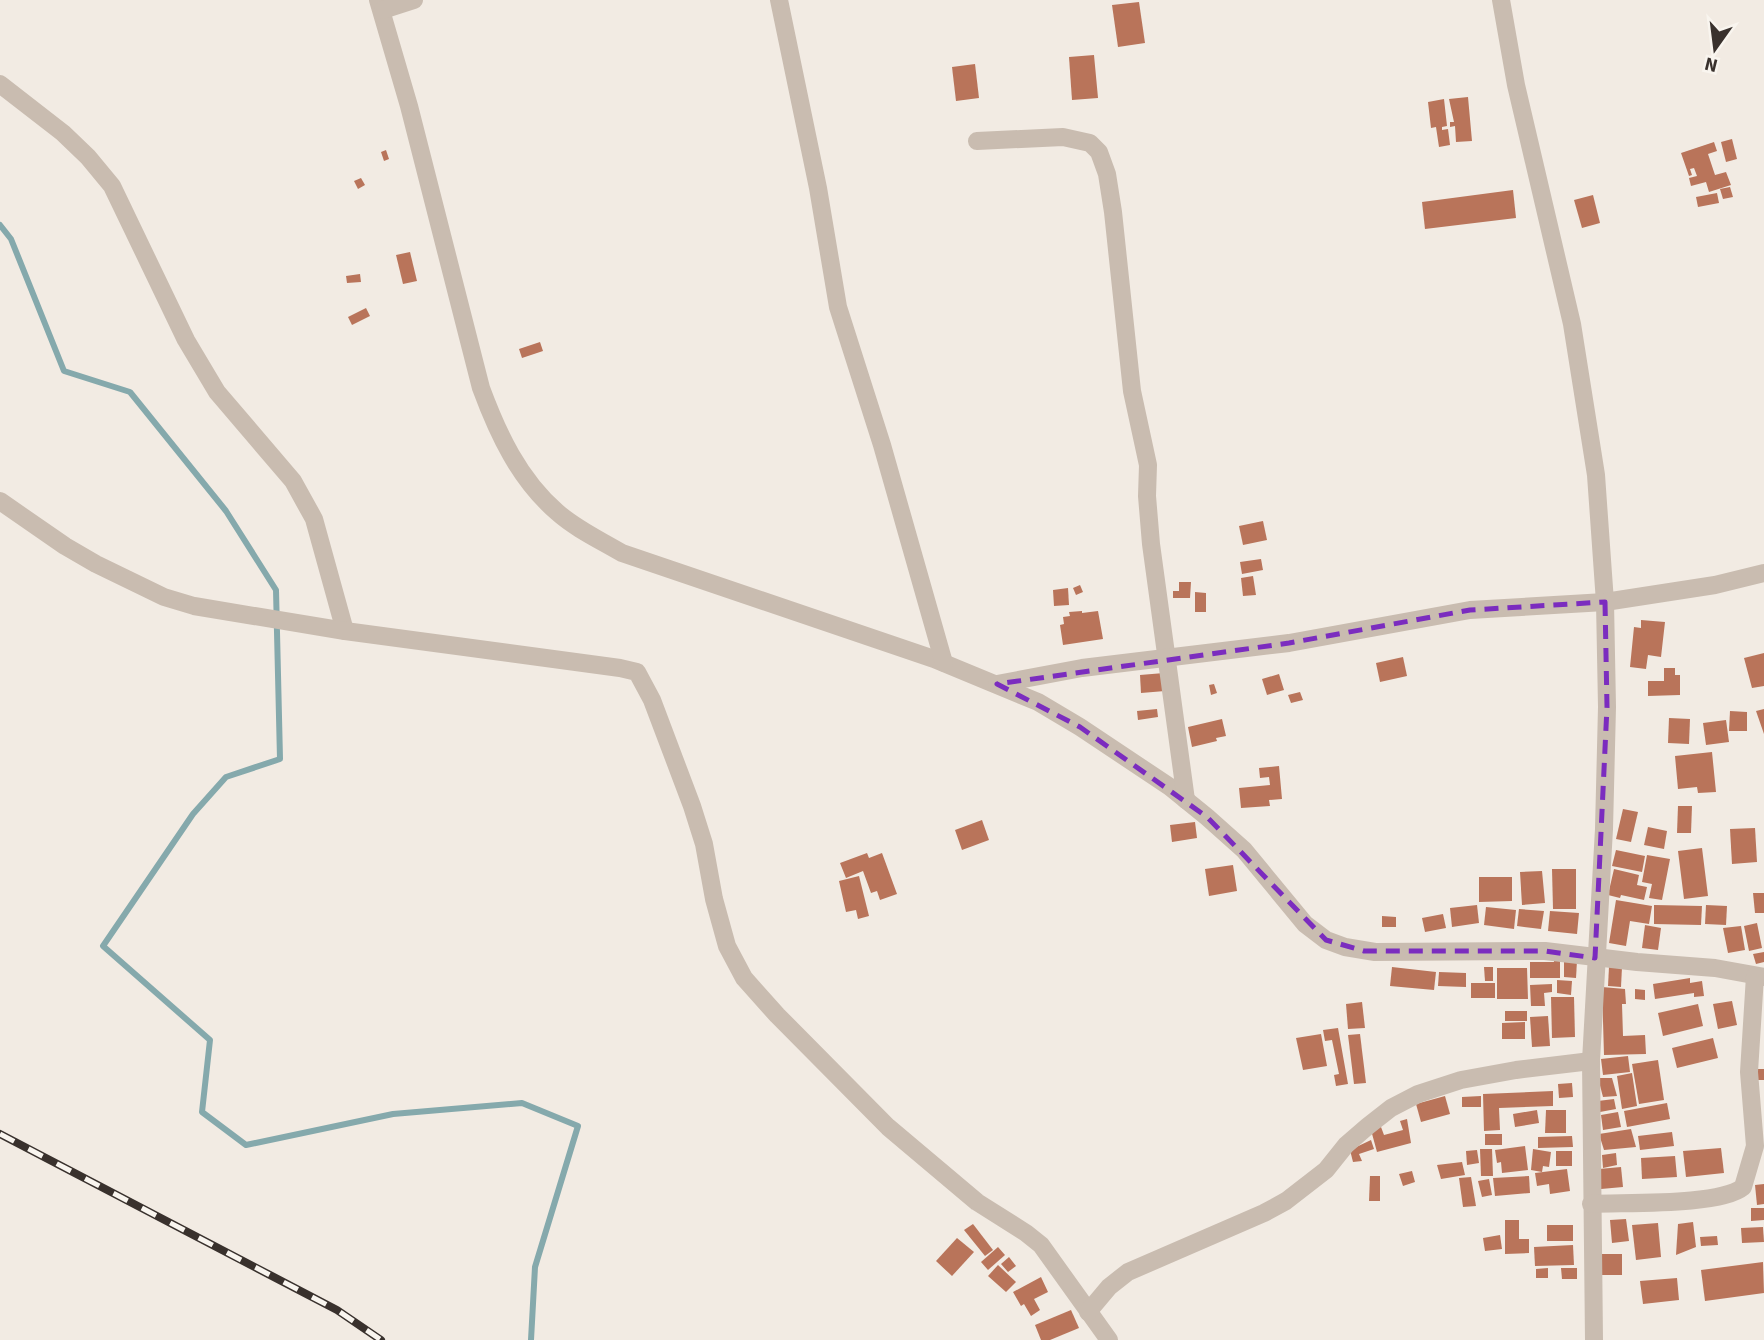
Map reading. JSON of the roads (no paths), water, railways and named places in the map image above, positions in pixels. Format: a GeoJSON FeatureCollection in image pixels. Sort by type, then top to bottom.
{"type":"FeatureCollection","features":[{"type":"Feature","properties":{"kind":"street"},"geometry":{"type":"LineString","coordinates":[[414,0],[381,5],[481,388],[500,437],[511,457],[534,489],[557,512],[622,553],[944,663],[1038,702],[1080,727],[1186,800],[1244,850],[1305,924],[1326,940],[1364,951],[1545,951],[1715,968],[1760,977],[1749,1072],[1761,1152],[1746,1181],[1737,1191],[1728,1195],[1687,1201],[1591,1204]]}},
{"type":"Feature","properties":{"kind":"street"},"geometry":{"type":"LineString","coordinates":[[779,0],[818,188],[838,307],[882,445],[944,663]]}},
{"type":"Feature","properties":{"kind":"street"},"geometry":{"type":"LineString","coordinates":[[1501,0],[1524,123],[1572,324],[1596,475],[1605,602],[1606,761],[1591,1061],[1594,1340]]}},
{"type":"Feature","properties":{"kind":"street"},"geometry":{"type":"LineString","coordinates":[[0,84],[89,157],[112,186],[186,340],[217,392],[293,481],[314,519],[345,631]]}},
{"type":"Feature","properties":{"kind":"street"},"geometry":{"type":"LineString","coordinates":[[977,141],[1063,137],[1090,143],[1100,152],[1107,174],[1132,390],[1148,465],[1147,496],[1152,544],[1186,800]]}},
{"type":"Feature","properties":{"kind":"street"},"geometry":{"type":"LineString","coordinates":[[0,501],[65,546],[164,597],[194,606],[345,631],[637,672],[652,700],[692,806],[704,844],[714,899],[727,946],[744,978],[888,1127],[977,1202],[1027,1233],[1041,1245],[1109,1340]]}},
{"type":"Feature","properties":{"kind":"street"},"geometry":{"type":"LineString","coordinates":[[997,684],[1069,670],[1168,656],[1289,643],[1470,610],[1605,602],[1715,585],[1764,573]]}},
{"type":"Feature","properties":{"kind":"street"},"geometry":{"type":"LineString","coordinates":[[1088,1312],[1109,1287],[1128,1272],[1286,1201],[1326,1170],[1346,1144],[1368,1126],[1391,1108],[1418,1094],[1461,1080],[1591,1061]]}},
{"type":"Feature","properties":{"kind":"waterway"},"geometry":{"type":"LineString","coordinates":[[0,225],[11,239],[64,371],[130,392],[226,511],[276,590],[280,759],[226,777],[193,814],[103,946],[210,1040],[202,1112],[246,1145],[393,1114],[522,1103],[578,1126],[535,1267],[531,1340]]}},
{"type":"Feature","properties":{"kind":"railway"},"geometry":{"type":"LineString","coordinates":[[0,1134],[337,1310],[381,1340]]}}]}
